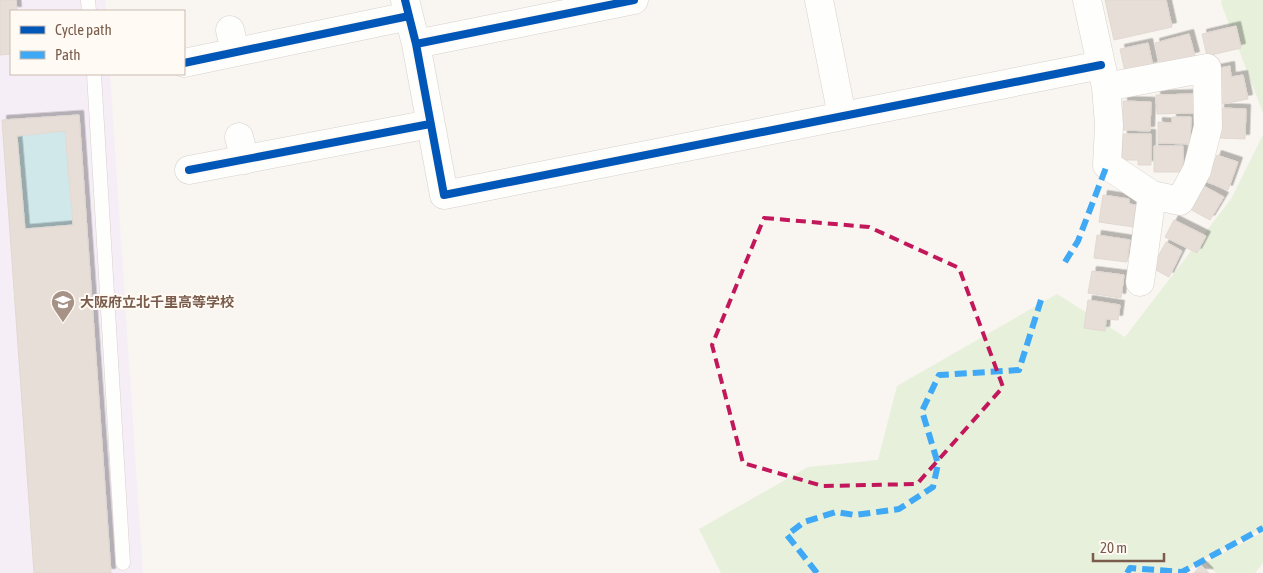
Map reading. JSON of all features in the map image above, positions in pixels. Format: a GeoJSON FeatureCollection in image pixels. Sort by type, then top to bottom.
{"type":"FeatureCollection","features":[{"type":"Feature","properties":{"kind":"street"},"geometry":{"type":"LineString","coordinates":[[416,44],[634,0]]}},
{"type":"Feature","properties":{"kind":"street"},"geometry":{"type":"LineString","coordinates":[[819,0],[842,116]]}},
{"type":"Feature","properties":{"kind":"street"},"geometry":{"type":"LineString","coordinates":[[185,63],[232,41],[407,8],[416,44],[444,196],[842,116],[1103,76],[1208,68],[1208,127],[1197,170],[1180,201],[1152,195],[1106,165],[1109,125],[1103,76],[1088,0]]}},
{"type":"Feature","properties":{"kind":"street"},"geometry":{"type":"LineString","coordinates":[[189,170],[242,148],[430,124]]}},
{"type":"Feature","properties":{"kind":"street"},"geometry":{"type":"LineString","coordinates":[[1140,282],[1152,195]]}},
{"type":"Feature","properties":{"kind":"lane"},"geometry":{"type":"LineString","coordinates":[[94,75],[123,563]]}},
{"type":"Feature","properties":{"kind":"highlighted area"},"geometry":{"type":"Polygon","coordinates":[[[764,218],[869,227],[959,268],[1003,387],[917,484],[823,486],[743,463],[712,345],[764,218]]]}},
{"type":"Feature","properties":{"kind":"shaded area","name":"大阪府立北千里高等学校"},"geometry":{"type":"Polygon","coordinates":[[[0,0],[105,0],[106,10],[10,10],[10,75],[110,75],[143,573],[0,573],[0,0]]]}},
{"type":"Feature","properties":{"kind":"green space"},"geometry":{"type":"Polygon","coordinates":[[[1222,0],[1263,0],[1263,113],[1221,3],[1222,0]]]}},
{"type":"Feature","properties":{"kind":"green space"},"geometry":{"type":"Polygon","coordinates":[[[1263,135],[1263,528],[1202,560],[1184,573],[721,573],[699,529],[808,467],[878,460],[897,386],[1057,294],[1125,337],[1231,199],[1263,135]]]}},
{"type":"Feature","properties":{"kind":"green space"},"geometry":{"type":"Polygon","coordinates":[[[1263,532],[1263,563],[1255,573],[1216,573],[1205,563],[1263,532]]]}},
{"type":"Feature","properties":{"kind":"water"},"geometry":{"type":"Polygon","coordinates":[[[65,131],[73,225],[25,229],[17,136],[65,131]]]}},
{"type":"Feature","properties":{"kind":"building"},"geometry":{"type":"Polygon","coordinates":[[[0,0],[16,0],[17,10],[10,10],[10,54],[0,55],[0,0]]]}},
{"type":"Feature","properties":{"kind":"building"},"geometry":{"type":"Polygon","coordinates":[[[1105,0],[1166,0],[1172,27],[1114,40],[1105,0]]]}},
{"type":"Feature","properties":{"kind":"building"},"geometry":{"type":"Polygon","coordinates":[[[1236,26],[1241,48],[1207,56],[1202,34],[1236,26]]]}},
{"type":"Feature","properties":{"kind":"building"},"geometry":{"type":"Polygon","coordinates":[[[1189,34],[1195,56],[1160,65],[1155,43],[1189,34]]]}},
{"type":"Feature","properties":{"kind":"building"},"geometry":{"type":"Polygon","coordinates":[[[1148,43],[1153,66],[1125,72],[1120,49],[1148,43]]]}},
{"type":"Feature","properties":{"kind":"building"},"geometry":{"type":"Polygon","coordinates":[[[1230,66],[1231,77],[1243,75],[1248,99],[1222,104],[1215,69],[1230,66]]]}},
{"type":"Feature","properties":{"kind":"building"},"geometry":{"type":"Polygon","coordinates":[[[1195,94],[1196,113],[1157,114],[1156,95],[1195,94]]]}},
{"type":"Feature","properties":{"kind":"building"},"geometry":{"type":"Polygon","coordinates":[[[1123,101],[1151,102],[1150,131],[1123,130],[1123,101]]]}},
{"type":"Feature","properties":{"kind":"building"},"geometry":{"type":"Polygon","coordinates":[[[1220,108],[1246,109],[1245,139],[1219,138],[1220,108]]]}},
{"type":"Feature","properties":{"kind":"building"},"geometry":{"type":"Polygon","coordinates":[[[79,115],[111,573],[34,573],[2,120],[79,115]],[[65,131],[17,136],[25,229],[73,225],[65,131]]]}},
{"type":"Feature","properties":{"kind":"building"},"geometry":{"type":"Polygon","coordinates":[[[1172,117],[1191,117],[1190,144],[1158,143],[1158,122],[1172,123],[1172,117]]]}},
{"type":"Feature","properties":{"kind":"building"},"geometry":{"type":"Polygon","coordinates":[[[1123,134],[1151,134],[1151,165],[1138,165],[1138,160],[1122,160],[1123,134]]]}},
{"type":"Feature","properties":{"kind":"building"},"geometry":{"type":"Polygon","coordinates":[[[1154,146],[1183,146],[1183,172],[1154,172],[1154,146]]]}},
{"type":"Feature","properties":{"kind":"building"},"geometry":{"type":"Polygon","coordinates":[[[1217,155],[1238,162],[1228,190],[1207,182],[1217,155]]]}},
{"type":"Feature","properties":{"kind":"building"},"geometry":{"type":"Polygon","coordinates":[[[1202,185],[1224,197],[1210,220],[1188,208],[1202,185]]]}},
{"type":"Feature","properties":{"kind":"building"},"geometry":{"type":"Polygon","coordinates":[[[1103,195],[1129,199],[1129,204],[1136,205],[1133,227],[1099,222],[1103,195]]]}},
{"type":"Feature","properties":{"kind":"building"},"geometry":{"type":"Polygon","coordinates":[[[1174,220],[1206,236],[1197,253],[1165,237],[1174,220]]]}},
{"type":"Feature","properties":{"kind":"building"},"geometry":{"type":"Polygon","coordinates":[[[1097,235],[1130,240],[1127,262],[1094,258],[1097,235]]]}},
{"type":"Feature","properties":{"kind":"building"},"geometry":{"type":"Polygon","coordinates":[[[1166,242],[1182,251],[1169,277],[1152,268],[1166,242]]]}},
{"type":"Feature","properties":{"kind":"building"},"geometry":{"type":"Polygon","coordinates":[[[1092,271],[1124,275],[1121,298],[1088,293],[1092,271]]]}},
{"type":"Feature","properties":{"kind":"building"},"geometry":{"type":"Polygon","coordinates":[[[1088,300],[1120,305],[1118,320],[1106,319],[1105,331],[1084,328],[1088,300]]]}},
{"type":"Feature","properties":{"kind":"building"},"geometry":{"type":"Polygon","coordinates":[[[1201,565],[1209,573],[1194,573],[1201,565]]]}},
{"type":"Feature","properties":{"kind":"marked path"},"geometry":{"type":"LineString","coordinates":[[1065,262],[1078,241],[1107,165]]}},
{"type":"Feature","properties":{"kind":"marked path"},"geometry":{"type":"LineString","coordinates":[[817,573],[787,535],[804,522],[836,512],[855,515],[899,509],[933,487],[938,464],[922,411],[939,375],[1019,370],[1041,300]]}},
{"type":"Feature","properties":{"kind":"marked path"},"geometry":{"type":"LineString","coordinates":[[1127,573],[1130,568],[1182,572],[1263,528]]}},
{"type":"Feature","properties":{"kind":"cycle path"},"geometry":{"type":"LineString","coordinates":[[405,0],[416,44],[444,195],[1101,65]]}},
{"type":"Feature","properties":{"kind":"cycle path"},"geometry":{"type":"LineString","coordinates":[[416,44],[634,0]]}},
{"type":"Feature","properties":{"kind":"cycle path"},"geometry":{"type":"LineString","coordinates":[[185,63],[409,16]]}},
{"type":"Feature","properties":{"kind":"cycle path"},"geometry":{"type":"LineString","coordinates":[[189,170],[430,124]]}},
{"type":"Feature","properties":{"kind":"place","name":"大阪府立北千里高等学校"},"geometry":{"type":"Point","coordinates":[63,323]}}]}
